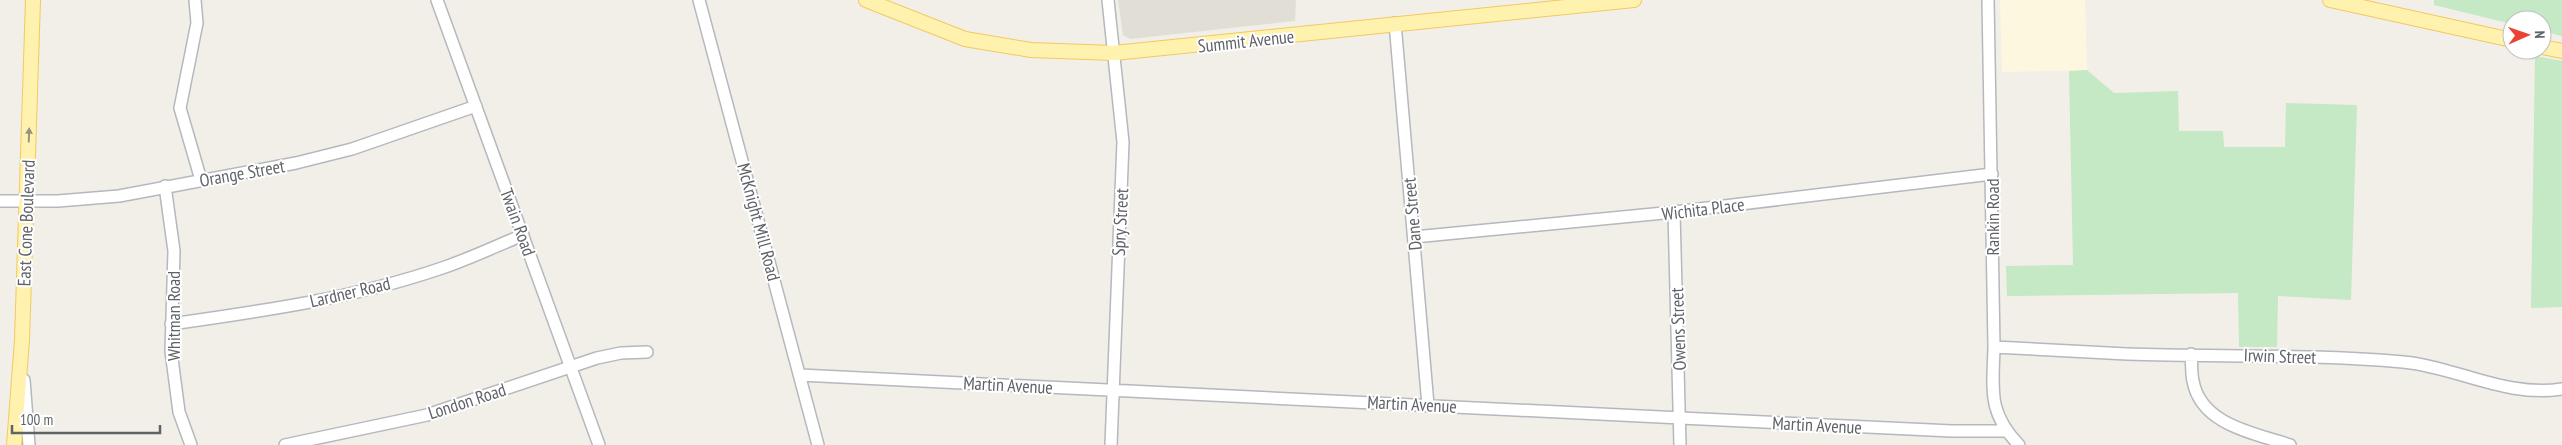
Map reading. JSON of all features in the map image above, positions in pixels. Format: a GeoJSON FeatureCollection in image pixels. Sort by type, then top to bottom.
{"type":"FeatureCollection","features":[{"type":"Feature","properties":{"kind":"main road","name":"East Cone Boulevard"},"geometry":{"type":"LineString","coordinates":[[14,445],[22,340],[33,0]]}},
{"type":"Feature","properties":{"kind":"main road","name":"Summit Avenue"},"geometry":{"type":"LineString","coordinates":[[866,0],[965,39],[1061,53],[1114,53],[1634,0]]}},
{"type":"Feature","properties":{"kind":"main road"},"geometry":{"type":"LineString","coordinates":[[2332,0],[2502,38]]}},
{"type":"Feature","properties":{"kind":"street"},"geometry":{"type":"LineString","coordinates":[[195,0],[197,23],[180,108],[201,180]]}},
{"type":"Feature","properties":{"kind":"street","name":"Twain Road"},"geometry":{"type":"LineString","coordinates":[[437,0],[600,445]]}},
{"type":"Feature","properties":{"kind":"street","name":"McKnight Mill Road"},"geometry":{"type":"LineString","coordinates":[[699,0],[818,445]]}},
{"type":"Feature","properties":{"kind":"street","name":"Spry Street"},"geometry":{"type":"LineString","coordinates":[[1108,0],[1123,142],[1111,445]]}},
{"type":"Feature","properties":{"kind":"street","name":"Rankin Road"},"geometry":{"type":"LineString","coordinates":[[1988,0],[1992,174],[1993,401],[2006,431]]}},
{"type":"Feature","properties":{"kind":"street","name":"Dane Street"},"geometry":{"type":"LineString","coordinates":[[1395,23],[1428,405]]}},
{"type":"Feature","properties":{"kind":"street","name":"Orange Street"},"geometry":{"type":"LineString","coordinates":[[0,201],[27,202],[119,196],[296,163],[352,149],[476,106]]}},
{"type":"Feature","properties":{"kind":"street","name":"Wichita Place"},"geometry":{"type":"LineString","coordinates":[[1414,237],[1674,212],[1992,174]]}},
{"type":"Feature","properties":{"kind":"street","name":"Whitman Road"},"geometry":{"type":"LineString","coordinates":[[165,186],[174,251],[171,351],[179,412],[191,445]]}},
{"type":"Feature","properties":{"kind":"street","name":"Owens Street"},"geometry":{"type":"LineString","coordinates":[[1674,212],[1680,445]]}},
{"type":"Feature","properties":{"kind":"street","name":"Lardner Road"},"geometry":{"type":"LineString","coordinates":[[172,324],[251,313],[366,291],[444,268],[523,235]]}},
{"type":"Feature","properties":{"kind":"street"},"geometry":{"type":"LineString","coordinates":[[22,340],[29,445]]}},
{"type":"Feature","properties":{"kind":"street","name":"Irwin Street"},"geometry":{"type":"LineString","coordinates":[[1994,347],[2128,354],[2191,354],[2406,362],[2438,368],[2518,390],[2562,389]]}},
{"type":"Feature","properties":{"kind":"street","name":"London Road"},"geometry":{"type":"LineString","coordinates":[[285,445],[427,414],[571,366],[621,353],[647,352]]}},
{"type":"Feature","properties":{"kind":"street"},"geometry":{"type":"LineString","coordinates":[[2191,354],[2193,381],[2197,394],[2221,422],[2290,445]]}},
{"type":"Feature","properties":{"kind":"street","name":"Martin Avenue"},"geometry":{"type":"LineString","coordinates":[[800,374],[1943,431],[2006,431]]}},
{"type":"Feature","properties":{"kind":"street"},"geometry":{"type":"LineString","coordinates":[[2006,431],[2019,445]]}},
{"type":"Feature","properties":{"kind":"shaded area"},"geometry":{"type":"Polygon","coordinates":[[[1118,0],[1296,0],[1295,21],[1130,39],[1123,35],[1118,0]]]}},
{"type":"Feature","properties":{"kind":"shaded area"},"geometry":{"type":"Polygon","coordinates":[[[2000,0],[2085,0],[2087,70],[2002,72],[2000,0]]]}},
{"type":"Feature","properties":{"kind":"green space"},"geometry":{"type":"Polygon","coordinates":[[[2434,0],[2562,0],[2562,36],[2552,34],[2552,10],[2502,10],[2502,22],[2434,5],[2434,0]]]}},
{"type":"Feature","properties":{"kind":"green space"},"geometry":{"type":"Polygon","coordinates":[[[2552,59],[2562,61],[2562,307],[2531,308],[2535,60],[2552,59]]]}},
{"type":"Feature","properties":{"kind":"green space"},"geometry":{"type":"Polygon","coordinates":[[[2087,70],[2114,93],[2178,91],[2179,131],[2223,131],[2224,147],[2285,147],[2286,103],[2357,105],[2351,300],[2278,296],[2277,347],[2239,347],[2238,293],[2007,296],[2006,266],[2073,265],[2069,71],[2087,70]]]}}]}
